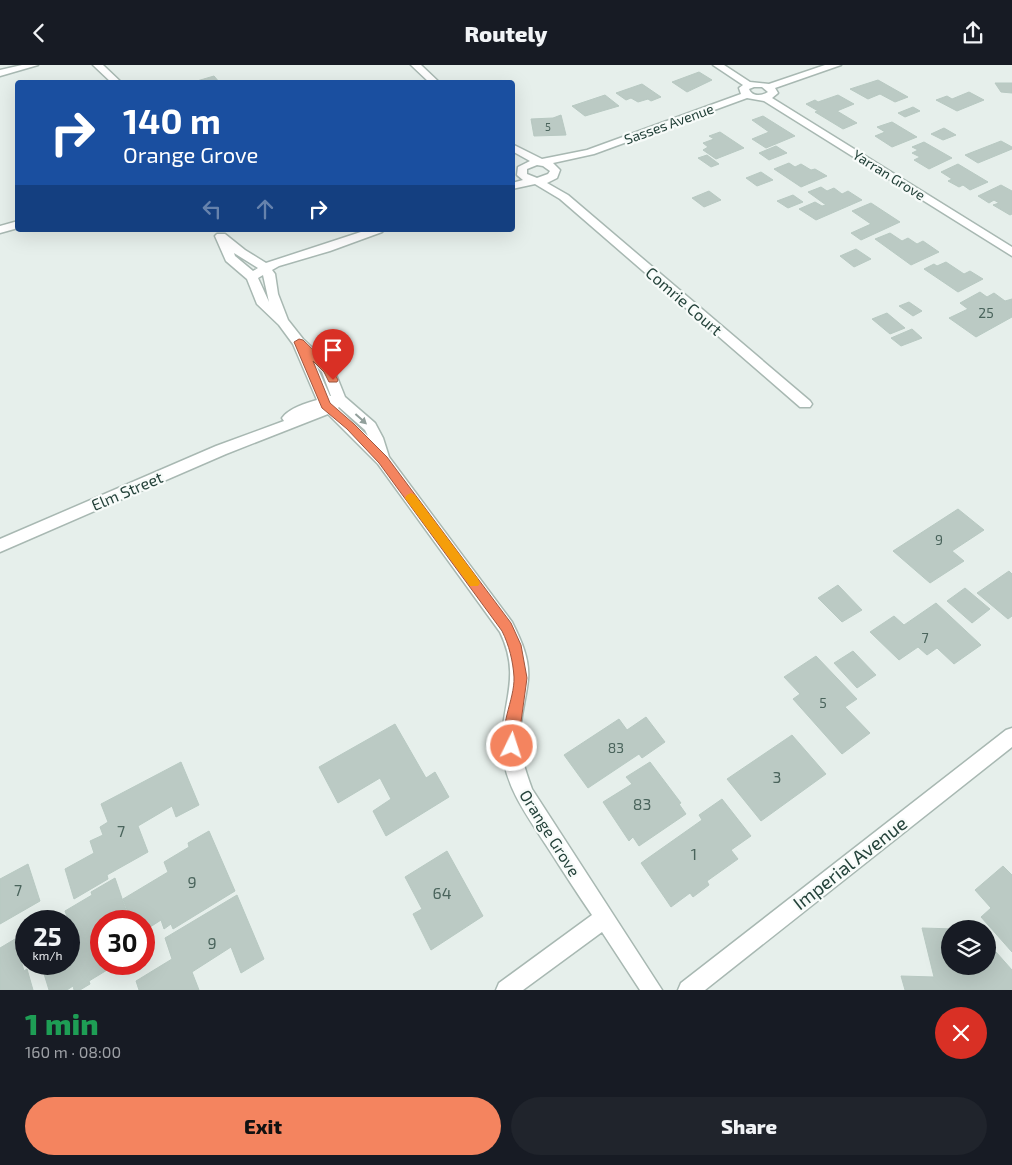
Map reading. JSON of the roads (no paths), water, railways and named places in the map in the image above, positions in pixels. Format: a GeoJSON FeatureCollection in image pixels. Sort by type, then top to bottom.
{"type":"FeatureCollection","features":[{"type":"Feature","properties":{"kind":"street"},"geometry":{"type":"LineString","coordinates":[[0,73],[30,65]]}},
{"type":"Feature","properties":{"kind":"street"},"geometry":{"type":"LineString","coordinates":[[96,65],[97,74],[101,80]]}},
{"type":"Feature","properties":{"kind":"street"},"geometry":{"type":"LineString","coordinates":[[96,65],[114,80]]}},
{"type":"Feature","properties":{"kind":"street"},"geometry":{"type":"LineString","coordinates":[[416,65],[433,80]]}},
{"type":"Feature","properties":{"kind":"street"},"geometry":{"type":"LineString","coordinates":[[718,65],[758,98],[817,70],[836,65]]}},
{"type":"Feature","properties":{"kind":"street"},"geometry":{"type":"LineString","coordinates":[[748,90],[761,85],[767,93]]}},
{"type":"Feature","properties":{"kind":"street","name":"Sasses Avenue"},"geometry":{"type":"LineString","coordinates":[[519,171],[528,163],[590,152],[748,90]]}},
{"type":"Feature","properties":{"kind":"street","name":"Yarran Grove"},"geometry":{"type":"LineString","coordinates":[[767,93],[1012,253]]}},
{"type":"Feature","properties":{"kind":"street","name":"Comrie Court"},"geometry":{"type":"LineString","coordinates":[[515,149],[552,166],[553,175],[564,197]]}},
{"type":"Feature","properties":{"kind":"street","name":"Sasses Avenue"},"geometry":{"type":"LineString","coordinates":[[535,181],[553,175],[590,152]]}},
{"type":"Feature","properties":{"kind":"street","name":"Comrie Court"},"geometry":{"type":"LineString","coordinates":[[515,158],[519,171],[524,177],[564,197],[805,404]]}},
{"type":"Feature","properties":{"kind":"street"},"geometry":{"type":"LineString","coordinates":[[515,185],[535,181]]}},
{"type":"Feature","properties":{"kind":"street"},"geometry":{"type":"LineString","coordinates":[[0,230],[15,225]]}},
{"type":"Feature","properties":{"kind":"street"},"geometry":{"type":"LineString","coordinates":[[252,277],[266,271],[280,271],[326,249],[373,232]]}},
{"type":"Feature","properties":{"kind":"street","name":"Orange Grove"},"geometry":{"type":"LineString","coordinates":[[219,233],[241,253],[266,271],[272,294],[283,322]]}},
{"type":"Feature","properties":{"kind":"street","name":"Orange Grove"},"geometry":{"type":"LineString","coordinates":[[219,233],[230,258],[252,277],[261,301],[268,310],[283,322],[299,342],[319,386],[331,403],[350,427],[383,460],[506,627],[515,645],[520,678],[511,736],[512,757],[524,794],[535,814],[652,990]]}},
{"type":"Feature","properties":{"kind":"street","name":"Elm Street"},"geometry":{"type":"LineString","coordinates":[[0,545],[254,437],[315,416],[331,403]]}},
{"type":"Feature","properties":{"kind":"street","name":"Imperial Avenue"},"geometry":{"type":"LineString","coordinates":[[688,990],[1012,736]]}},
{"type":"Feature","properties":{"kind":"street"},"geometry":{"type":"LineString","coordinates":[[506,990],[605,918]]}}]}
